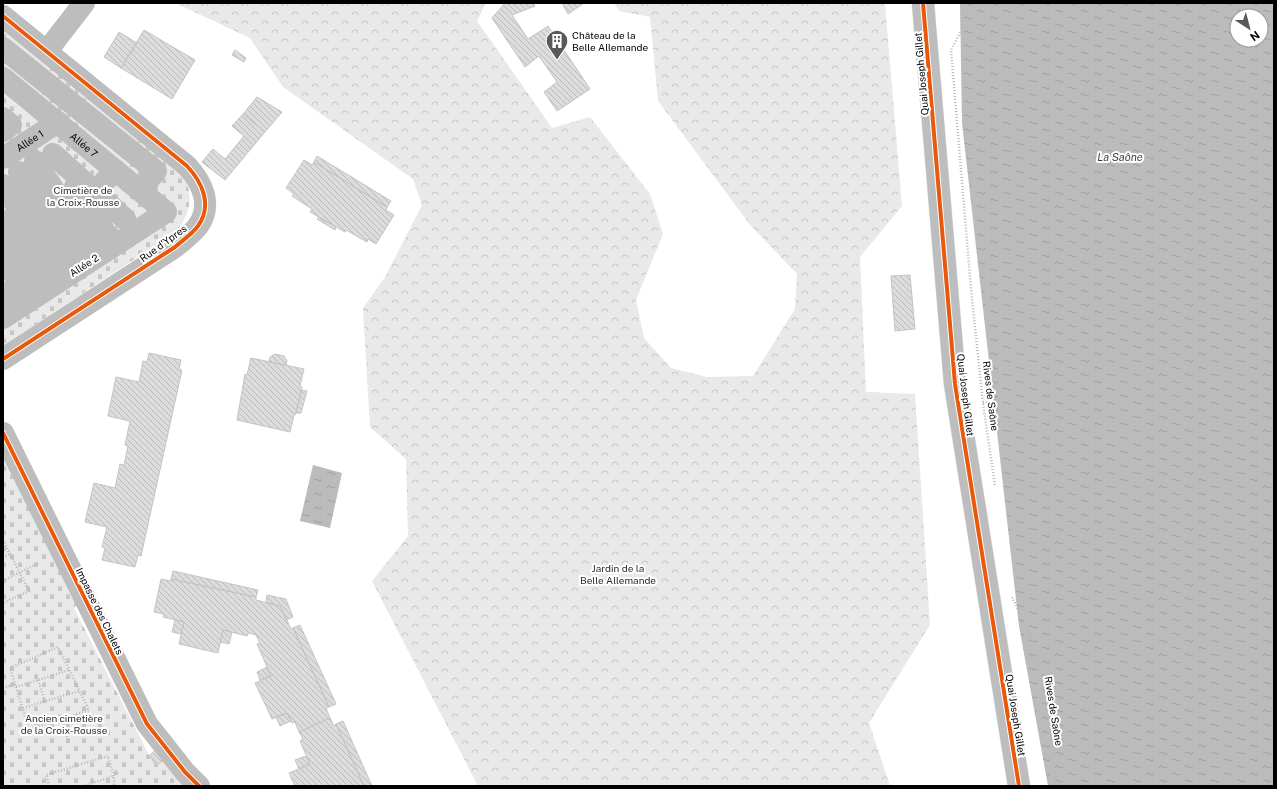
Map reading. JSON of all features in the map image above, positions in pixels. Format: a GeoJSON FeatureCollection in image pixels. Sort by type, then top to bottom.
{"type":"FeatureCollection","features":[{"type":"Feature","properties":{"kind":"street"},"geometry":{"type":"LineString","coordinates":[[47,52],[84,3]]}},
{"type":"Feature","properties":{"kind":"street","name":"Quai Joseph Gillet"},"geometry":{"type":"LineString","coordinates":[[923,3],[955,384],[1019,786]]}},
{"type":"Feature","properties":{"kind":"street","name":"Rue d'Ypres"},"geometry":{"type":"LineString","coordinates":[[3,16],[187,166],[200,183],[204,195],[205,205],[199,224],[191,234],[175,247],[3,359]]}},
{"type":"Feature","properties":{"kind":"street"},"geometry":{"type":"LineString","coordinates":[[3,48],[156,171],[140,191]]}},
{"type":"Feature","properties":{"kind":"street","name":"Allée 7"},"geometry":{"type":"LineString","coordinates":[[3,78],[166,212]]}},
{"type":"Feature","properties":{"kind":"street"},"geometry":{"type":"LineString","coordinates":[[51,117],[59,93]]}},
{"type":"Feature","properties":{"kind":"street","name":"Allée 1"},"geometry":{"type":"LineString","coordinates":[[15,169],[51,117]]}},
{"type":"Feature","properties":{"kind":"street"},"geometry":{"type":"LineString","coordinates":[[3,118],[11,125],[3,131]]}},
{"type":"Feature","properties":{"kind":"street"},"geometry":{"type":"LineString","coordinates":[[15,169],[44,225],[44,274]]}},
{"type":"Feature","properties":{"kind":"street"},"geometry":{"type":"LineString","coordinates":[[15,169],[44,225],[44,274]]}},
{"type":"Feature","properties":{"kind":"street"},"geometry":{"type":"LineString","coordinates":[[44,225],[115,170]]}},
{"type":"Feature","properties":{"kind":"street","name":"Allée 2"},"geometry":{"type":"LineString","coordinates":[[44,274],[166,212]]}},
{"type":"Feature","properties":{"kind":"street"},"geometry":{"type":"LineString","coordinates":[[3,221],[44,225],[125,219]]}},
{"type":"Feature","properties":{"kind":"street"},"geometry":{"type":"LineString","coordinates":[[44,225],[44,274]]}},
{"type":"Feature","properties":{"kind":"street","name":"Impasse des Chalets"},"geometry":{"type":"LineString","coordinates":[[3,433],[147,724],[185,772],[199,786]]}},
{"type":"Feature","properties":{"kind":"path"},"geometry":{"type":"LineString","coordinates":[[983,402],[994,401]]}},
{"type":"Feature","properties":{"kind":"path"},"geometry":{"type":"LineString","coordinates":[[3,540],[29,591],[3,603]]}},
{"type":"Feature","properties":{"kind":"path"},"geometry":{"type":"LineString","coordinates":[[3,558],[10,554]]}},
{"type":"Feature","properties":{"kind":"path"},"geometry":{"type":"LineString","coordinates":[[3,581],[38,563]]}},
{"type":"Feature","properties":{"kind":"path"},"geometry":{"type":"LineString","coordinates":[[58,648],[89,710],[29,729],[16,685],[10,668],[58,648]]}},
{"type":"Feature","properties":{"kind":"path"},"geometry":{"type":"LineString","coordinates":[[3,688],[38,680],[69,670]]}},
{"type":"Feature","properties":{"kind":"path"},"geometry":{"type":"LineString","coordinates":[[38,680],[45,701]]}},
{"type":"Feature","properties":{"kind":"path"},"geometry":{"type":"LineString","coordinates":[[23,708],[79,691]]}},
{"type":"Feature","properties":{"kind":"path"},"geometry":{"type":"LineString","coordinates":[[62,719],[69,744]]}},
{"type":"Feature","properties":{"kind":"path"},"geometry":{"type":"LineString","coordinates":[[49,786],[46,775],[108,756],[114,776],[114,786]]}},
{"type":"Feature","properties":{"kind":"path"},"geometry":{"type":"LineString","coordinates":[[82,786],[114,776]]}},
{"type":"Feature","properties":{"kind":"green space","name":"Jardin de la Belle Allemande"},"geometry":{"type":"Polygon","coordinates":[[[175,3],[486,3],[477,21],[552,128],[590,117],[650,194],[663,234],[636,300],[644,338],[671,368],[707,377],[753,376],[795,309],[797,274],[751,226],[658,101],[650,17],[619,11],[614,3],[885,3],[902,206],[860,257],[866,392],[915,394],[930,625],[869,723],[890,786],[478,786],[372,581],[408,536],[406,459],[370,427],[363,308],[385,277],[422,205],[413,179],[283,87],[250,38],[175,3]]]}},
{"type":"Feature","properties":{"kind":"green space","name":"Cimetière de la Croix-Rousse"},"geometry":{"type":"Polygon","coordinates":[[[3,28],[177,168],[184,178],[188,188],[190,201],[187,214],[177,231],[3,346],[3,28]]]}},
{"type":"Feature","properties":{"kind":"green space","name":"Ancien cimetière de la Croix-Rousse"},"geometry":{"type":"Polygon","coordinates":[[[3,458],[78,604],[74,608],[149,755],[156,749],[185,786],[3,786],[3,458]]]}},
{"type":"Feature","properties":{"kind":"water","name":"La Saône"},"geometry":{"type":"Polygon","coordinates":[[[960,3],[1274,3],[1274,786],[1048,786],[1019,626],[962,123],[960,3]]]}},
{"type":"Feature","properties":{"kind":"water"},"geometry":{"type":"Polygon","coordinates":[[[313,465],[342,473],[330,528],[300,521],[313,465]]]}},
{"type":"Feature","properties":{"kind":"building","name":"Château de la Belle Allemande"},"geometry":{"type":"Polygon","coordinates":[[[505,3],[533,3],[535,6],[512,15],[528,39],[548,26],[590,89],[557,111],[544,92],[557,82],[539,56],[525,67],[492,18],[505,3]]]}},
{"type":"Feature","properties":{"kind":"building"},"geometry":{"type":"Polygon","coordinates":[[[562,3],[584,3],[568,14],[562,3]]]}},
{"type":"Feature","properties":{"kind":"building"},"geometry":{"type":"Polygon","coordinates":[[[144,30],[195,60],[172,99],[121,68],[144,30]]]}},
{"type":"Feature","properties":{"kind":"building"},"geometry":{"type":"Polygon","coordinates":[[[119,32],[137,43],[121,68],[104,57],[119,32]]]}},
{"type":"Feature","properties":{"kind":"building"},"geometry":{"type":"Polygon","coordinates":[[[235,50],[246,58],[244,62],[232,55],[235,50]]]}},
{"type":"Feature","properties":{"kind":"building"},"geometry":{"type":"Polygon","coordinates":[[[257,97],[282,112],[265,132],[243,114],[257,97]]]}},
{"type":"Feature","properties":{"kind":"building"},"geometry":{"type":"Polygon","coordinates":[[[243,114],[265,132],[225,180],[202,162],[213,149],[225,159],[244,136],[232,126],[243,114]]]}},
{"type":"Feature","properties":{"kind":"building"},"geometry":{"type":"Polygon","coordinates":[[[317,156],[391,201],[387,207],[314,162],[317,156]]]}},
{"type":"Feature","properties":{"kind":"building"},"geometry":{"type":"Polygon","coordinates":[[[304,160],[312,165],[314,162],[387,207],[386,210],[394,215],[376,244],[368,239],[367,242],[346,230],[345,232],[310,212],[312,209],[292,196],[294,194],[286,188],[304,160]]]}},
{"type":"Feature","properties":{"kind":"building"},"geometry":{"type":"Polygon","coordinates":[[[319,217],[336,227],[335,230],[317,219],[319,217]]]}},
{"type":"Feature","properties":{"kind":"building"},"geometry":{"type":"Polygon","coordinates":[[[910,275],[915,329],[895,331],[891,276],[910,275]]]}},
{"type":"Feature","properties":{"kind":"building"},"geometry":{"type":"Polygon","coordinates":[[[149,353],[181,360],[179,369],[182,370],[141,556],[138,555],[135,567],[102,560],[105,548],[102,547],[107,527],[85,522],[94,483],[115,488],[120,464],[124,465],[128,446],[125,445],[130,421],[108,416],[116,377],[139,382],[143,361],[147,362],[149,353]]]}},
{"type":"Feature","properties":{"kind":"building"},"geometry":{"type":"Polygon","coordinates":[[[275,354],[284,356],[287,361],[286,365],[269,362],[270,357],[275,354]]]}},
{"type":"Feature","properties":{"kind":"building"},"geometry":{"type":"Polygon","coordinates":[[[251,358],[304,369],[300,386],[302,387],[290,432],[237,420],[245,374],[247,375],[251,358]]]}},
{"type":"Feature","properties":{"kind":"building"},"geometry":{"type":"Polygon","coordinates":[[[301,390],[307,391],[301,413],[296,413],[301,390]]]}},
{"type":"Feature","properties":{"kind":"building"},"geometry":{"type":"Polygon","coordinates":[[[173,571],[258,590],[256,597],[171,579],[173,571]]]}},
{"type":"Feature","properties":{"kind":"building"},"geometry":{"type":"Polygon","coordinates":[[[161,579],[171,581],[171,579],[256,597],[256,600],[280,606],[291,629],[293,628],[329,707],[326,708],[330,718],[299,732],[295,722],[292,723],[287,713],[272,719],[255,683],[271,676],[257,644],[260,643],[256,635],[248,633],[247,636],[223,630],[218,653],[179,644],[184,622],[163,617],[164,614],[154,612],[161,579]]]}},
{"type":"Feature","properties":{"kind":"building"},"geometry":{"type":"Polygon","coordinates":[[[267,595],[286,599],[293,617],[286,620],[280,606],[266,602],[267,595]]]}},
{"type":"Feature","properties":{"kind":"building"},"geometry":{"type":"Polygon","coordinates":[[[175,620],[184,622],[181,634],[172,632],[175,620]]]}},
{"type":"Feature","properties":{"kind":"building"},"geometry":{"type":"Polygon","coordinates":[[[300,625],[336,704],[329,707],[293,628],[300,625]]]}},
{"type":"Feature","properties":{"kind":"building"},"geometry":{"type":"Polygon","coordinates":[[[223,630],[232,632],[229,644],[220,642],[223,630]]]}},
{"type":"Feature","properties":{"kind":"building"},"geometry":{"type":"Polygon","coordinates":[[[267,667],[271,676],[260,680],[257,672],[267,667]]]}},
{"type":"Feature","properties":{"kind":"building"},"geometry":{"type":"Polygon","coordinates":[[[287,713],[291,721],[280,726],[276,717],[287,713]]]}},
{"type":"Feature","properties":{"kind":"building"},"geometry":{"type":"Polygon","coordinates":[[[330,718],[334,726],[336,724],[364,786],[295,786],[289,773],[310,764],[300,741],[303,739],[299,732],[330,718]]]}},
{"type":"Feature","properties":{"kind":"building"},"geometry":{"type":"Polygon","coordinates":[[[343,721],[372,786],[364,786],[336,724],[343,721]]]}},
{"type":"Feature","properties":{"kind":"building"},"geometry":{"type":"Polygon","coordinates":[[[156,749],[165,760],[155,765],[150,755],[156,749]]]}},
{"type":"Feature","properties":{"kind":"building"},"geometry":{"type":"Polygon","coordinates":[[[306,756],[310,764],[299,769],[295,760],[306,756]]]}},
{"type":"Feature","properties":{"kind":"cycle path"},"geometry":{"type":"LineString","coordinates":[[923,3],[955,384],[1019,786]]}},
{"type":"Feature","properties":{"kind":"cycle path"},"geometry":{"type":"LineString","coordinates":[[3,16],[187,166],[201,186],[205,202],[205,210],[198,226],[175,247],[3,359]]}},
{"type":"Feature","properties":{"kind":"cycle path"},"geometry":{"type":"LineString","coordinates":[[3,433],[147,724],[185,772],[199,786]]}},
{"type":"Feature","properties":{"kind":"place","name":"Château de la Belle Allemande"},"geometry":{"type":"Point","coordinates":[557,60]}}]}
